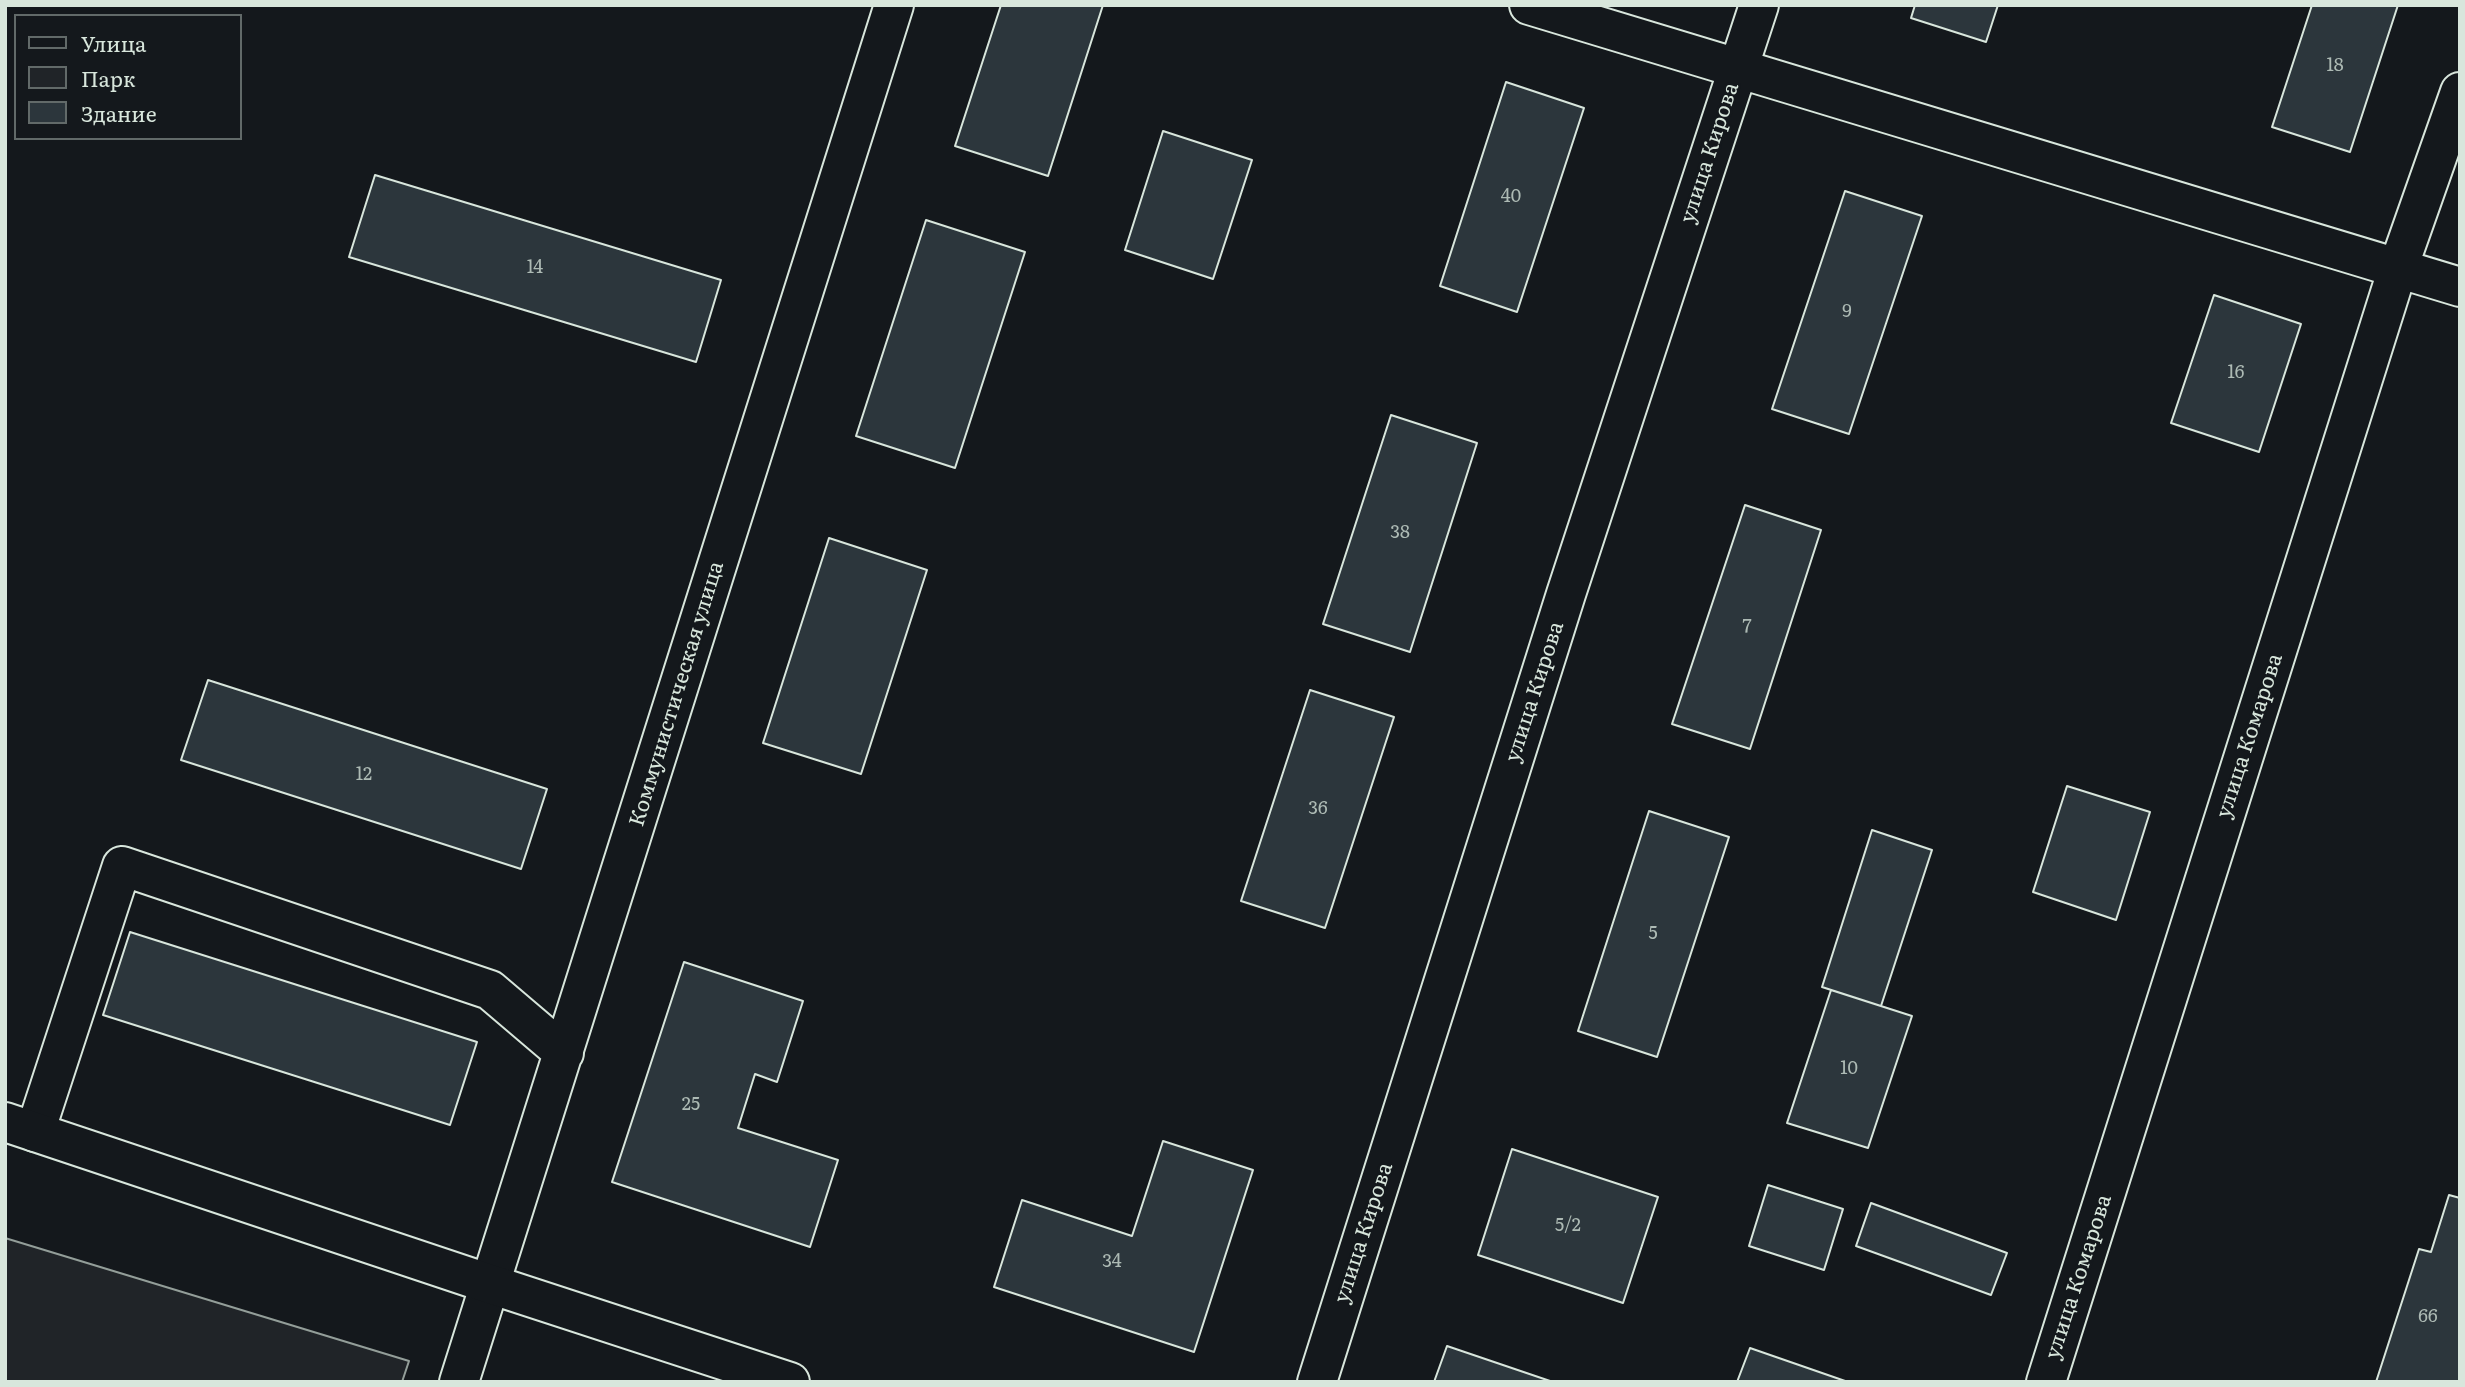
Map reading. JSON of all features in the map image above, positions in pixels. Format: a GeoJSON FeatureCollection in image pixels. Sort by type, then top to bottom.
{"type":"FeatureCollection","features":[{"type":"Feature","properties":{"kind":"street","name":"Коммунистическая улица"},"geometry":{"type":"LineString","coordinates":[[459,1382],[894,5]]}},
{"type":"Feature","properties":{"kind":"street"},"geometry":{"type":"LineString","coordinates":[[1529,5],[2460,287]]}},
{"type":"Feature","properties":{"kind":"street","name":"улица Кирова"},"geometry":{"type":"LineString","coordinates":[[1317,1382],[1570,581],[1759,5]]}},
{"type":"Feature","properties":{"kind":"street","name":"улица Комарова"},"geometry":{"type":"LineString","coordinates":[[2046,1382],[2398,268],[2460,92]]}},
{"type":"Feature","properties":{"kind":"street"},"geometry":{"type":"LineString","coordinates":[[564,1053],[490,990],[121,866],[20,1127],[790,1382]]}},
{"type":"Feature","properties":{"kind":"green space"},"geometry":{"type":"Polygon","coordinates":[[[5,1238],[409,1361],[402,1382],[5,1382],[5,1238]]]}},
{"type":"Feature","properties":{"kind":"building"},"geometry":{"type":"Polygon","coordinates":[[[1001,5],[1103,5],[1048,176],[955,146],[1001,5]]]}},
{"type":"Feature","properties":{"kind":"building"},"geometry":{"type":"Polygon","coordinates":[[[1915,5],[1998,5],[1986,42],[1911,18],[1915,5]]]}},
{"type":"Feature","properties":{"kind":"building"},"geometry":{"type":"Polygon","coordinates":[[[2312,5],[2398,5],[2350,152],[2272,127],[2312,5]]]}},
{"type":"Feature","properties":{"kind":"building"},"geometry":{"type":"Polygon","coordinates":[[[1506,82],[1584,108],[1517,312],[1440,286],[1506,82]]]}},
{"type":"Feature","properties":{"kind":"building"},"geometry":{"type":"Polygon","coordinates":[[[1163,131],[1252,160],[1213,279],[1125,250],[1163,131]]]}},
{"type":"Feature","properties":{"kind":"building"},"geometry":{"type":"Polygon","coordinates":[[[375,175],[721,280],[696,362],[349,257],[375,175]]]}},
{"type":"Feature","properties":{"kind":"building"},"geometry":{"type":"Polygon","coordinates":[[[1845,191],[1922,216],[1849,434],[1772,409],[1845,191]]]}},
{"type":"Feature","properties":{"kind":"building"},"geometry":{"type":"Polygon","coordinates":[[[926,220],[1025,252],[955,468],[856,436],[926,220]]]}},
{"type":"Feature","properties":{"kind":"building"},"geometry":{"type":"Polygon","coordinates":[[[2214,295],[2301,324],[2259,452],[2171,423],[2214,295]]]}},
{"type":"Feature","properties":{"kind":"building"},"geometry":{"type":"Polygon","coordinates":[[[1391,415],[1477,443],[1410,652],[1323,624],[1391,415]]]}},
{"type":"Feature","properties":{"kind":"building"},"geometry":{"type":"Polygon","coordinates":[[[1745,505],[1821,530],[1750,749],[1672,724],[1745,505]]]}},
{"type":"Feature","properties":{"kind":"building"},"geometry":{"type":"Polygon","coordinates":[[[829,538],[927,570],[861,774],[763,743],[829,538]]]}},
{"type":"Feature","properties":{"kind":"building"},"geometry":{"type":"Polygon","coordinates":[[[208,680],[547,789],[521,869],[181,760],[208,680]]]}},
{"type":"Feature","properties":{"kind":"building"},"geometry":{"type":"Polygon","coordinates":[[[1310,690],[1394,717],[1325,928],[1241,901],[1310,690]]]}},
{"type":"Feature","properties":{"kind":"building"},"geometry":{"type":"Polygon","coordinates":[[[2067,786],[2150,812],[2116,920],[2033,892],[2067,786]]]}},
{"type":"Feature","properties":{"kind":"building"},"geometry":{"type":"Polygon","coordinates":[[[1649,811],[1729,837],[1657,1057],[1578,1031],[1649,811]]]}},
{"type":"Feature","properties":{"kind":"building"},"geometry":{"type":"Polygon","coordinates":[[[1872,830],[1932,850],[1881,1006],[1822,987],[1872,830]]]}},
{"type":"Feature","properties":{"kind":"building"},"geometry":{"type":"Polygon","coordinates":[[[130,932],[477,1042],[450,1125],[103,1015],[130,932]]]}},
{"type":"Feature","properties":{"kind":"building"},"geometry":{"type":"Polygon","coordinates":[[[684,962],[803,1001],[777,1082],[755,1074],[738,1128],[838,1160],[810,1247],[612,1182],[684,962]]]}},
{"type":"Feature","properties":{"kind":"building"},"geometry":{"type":"Polygon","coordinates":[[[1831,990],[1912,1016],[1868,1148],[1787,1123],[1831,990]]]}},
{"type":"Feature","properties":{"kind":"building"},"geometry":{"type":"Polygon","coordinates":[[[1163,1141],[1253,1170],[1194,1352],[994,1287],[1022,1200],[1132,1236],[1163,1141]]]}},
{"type":"Feature","properties":{"kind":"building"},"geometry":{"type":"Polygon","coordinates":[[[1512,1149],[1658,1197],[1623,1303],[1478,1255],[1512,1149]]]}},
{"type":"Feature","properties":{"kind":"building"},"geometry":{"type":"Polygon","coordinates":[[[1768,1185],[1843,1209],[1824,1270],[1749,1246],[1768,1185]]]}},
{"type":"Feature","properties":{"kind":"building"},"geometry":{"type":"Polygon","coordinates":[[[2449,1195],[2460,1198],[2460,1382],[2376,1382],[2419,1249],[2431,1252],[2449,1195]]]}},
{"type":"Feature","properties":{"kind":"building"},"geometry":{"type":"Polygon","coordinates":[[[1871,1203],[2007,1253],[1991,1295],[1856,1246],[1871,1203]]]}},
{"type":"Feature","properties":{"kind":"building"},"geometry":{"type":"Polygon","coordinates":[[[1447,1346],[1553,1382],[1434,1382],[1447,1346]]]}},
{"type":"Feature","properties":{"kind":"building"},"geometry":{"type":"Polygon","coordinates":[[[1750,1348],[1848,1382],[1737,1382],[1750,1348]]]}}]}
